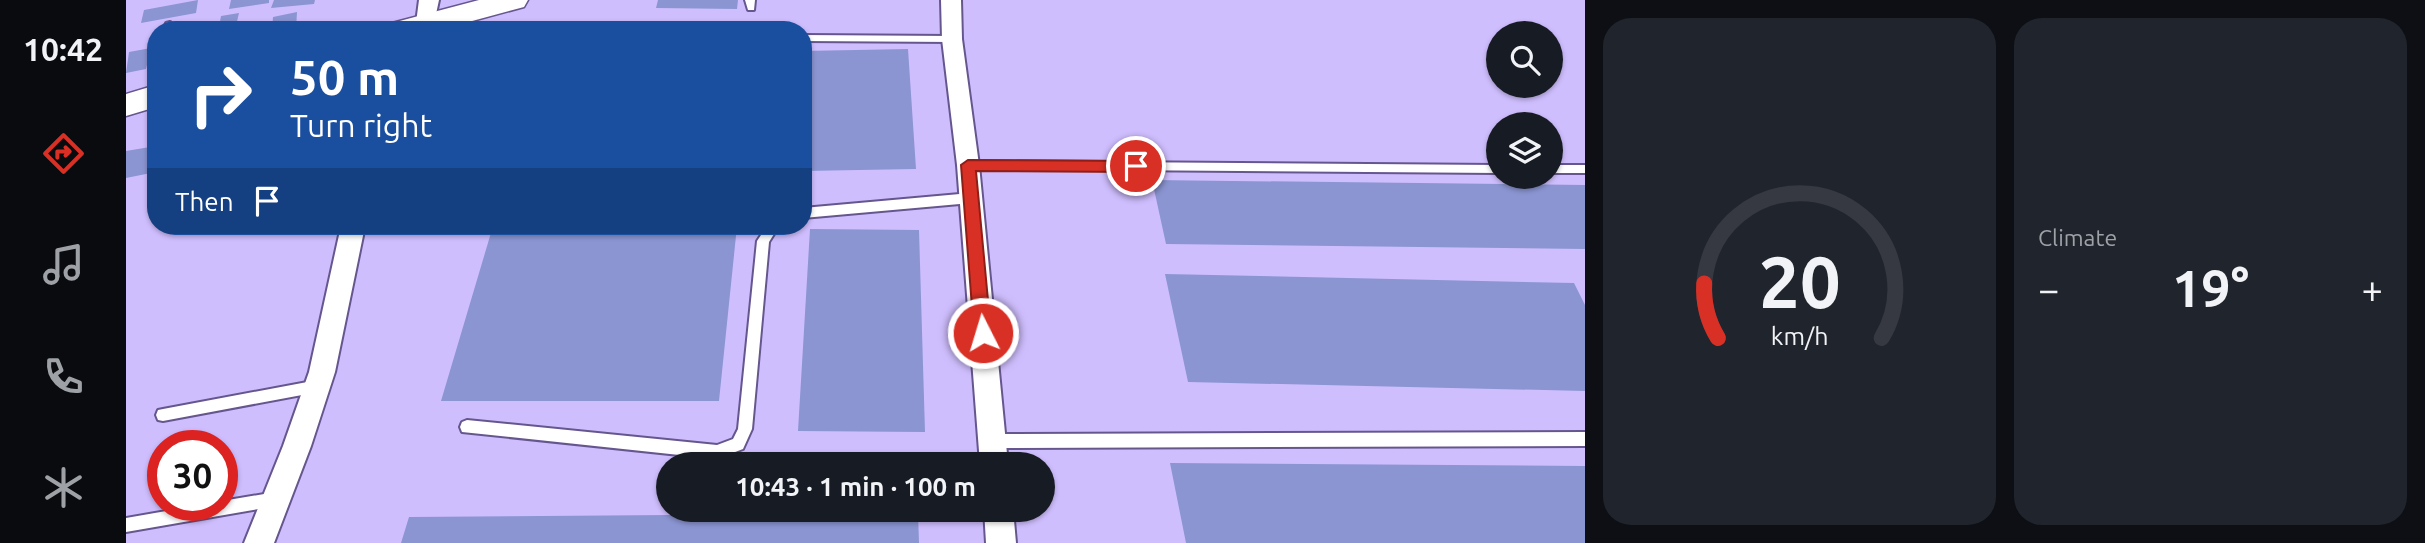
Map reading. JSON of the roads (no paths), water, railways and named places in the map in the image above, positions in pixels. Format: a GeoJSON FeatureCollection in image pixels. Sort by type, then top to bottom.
{"type":"FeatureCollection","features":[{"type":"Feature","properties":{"kind":"main road"},"geometry":{"type":"LineString","coordinates":[[419,18],[514,0]]}},
{"type":"Feature","properties":{"kind":"street"},"geometry":{"type":"LineString","coordinates":[[951,0],[952,39],[968,165],[993,452]]}},
{"type":"Feature","properties":{"kind":"street"},"geometry":{"type":"LineString","coordinates":[[259,543],[318,386],[330,345],[350,235]]}},
{"type":"Feature","properties":{"kind":"street"},"geometry":{"type":"LineString","coordinates":[[999,522],[1001,543]]}},
{"type":"Feature","properties":{"kind":"lane"},"geometry":{"type":"LineString","coordinates":[[812,38],[952,39]]}},
{"type":"Feature","properties":{"kind":"lane"},"geometry":{"type":"LineString","coordinates":[[968,165],[1486,169]]}},
{"type":"Feature","properties":{"kind":"lane"},"geometry":{"type":"LineString","coordinates":[[1563,169],[1585,169]]}},
{"type":"Feature","properties":{"kind":"lane"},"geometry":{"type":"LineString","coordinates":[[812,213],[971,198]]}},
{"type":"Feature","properties":{"kind":"lane"},"geometry":{"type":"LineString","coordinates":[[467,427],[717,452],[738,444],[745,429],[763,241],[767,235]]}},
{"type":"Feature","properties":{"kind":"lane"},"geometry":{"type":"LineString","coordinates":[[163,415],[318,386]]}},
{"type":"Feature","properties":{"kind":"lane"},"geometry":{"type":"LineString","coordinates":[[993,452],[1585,439]]}},
{"type":"Feature","properties":{"kind":"lane"},"geometry":{"type":"LineString","coordinates":[[126,526],[277,499]]}}]}
